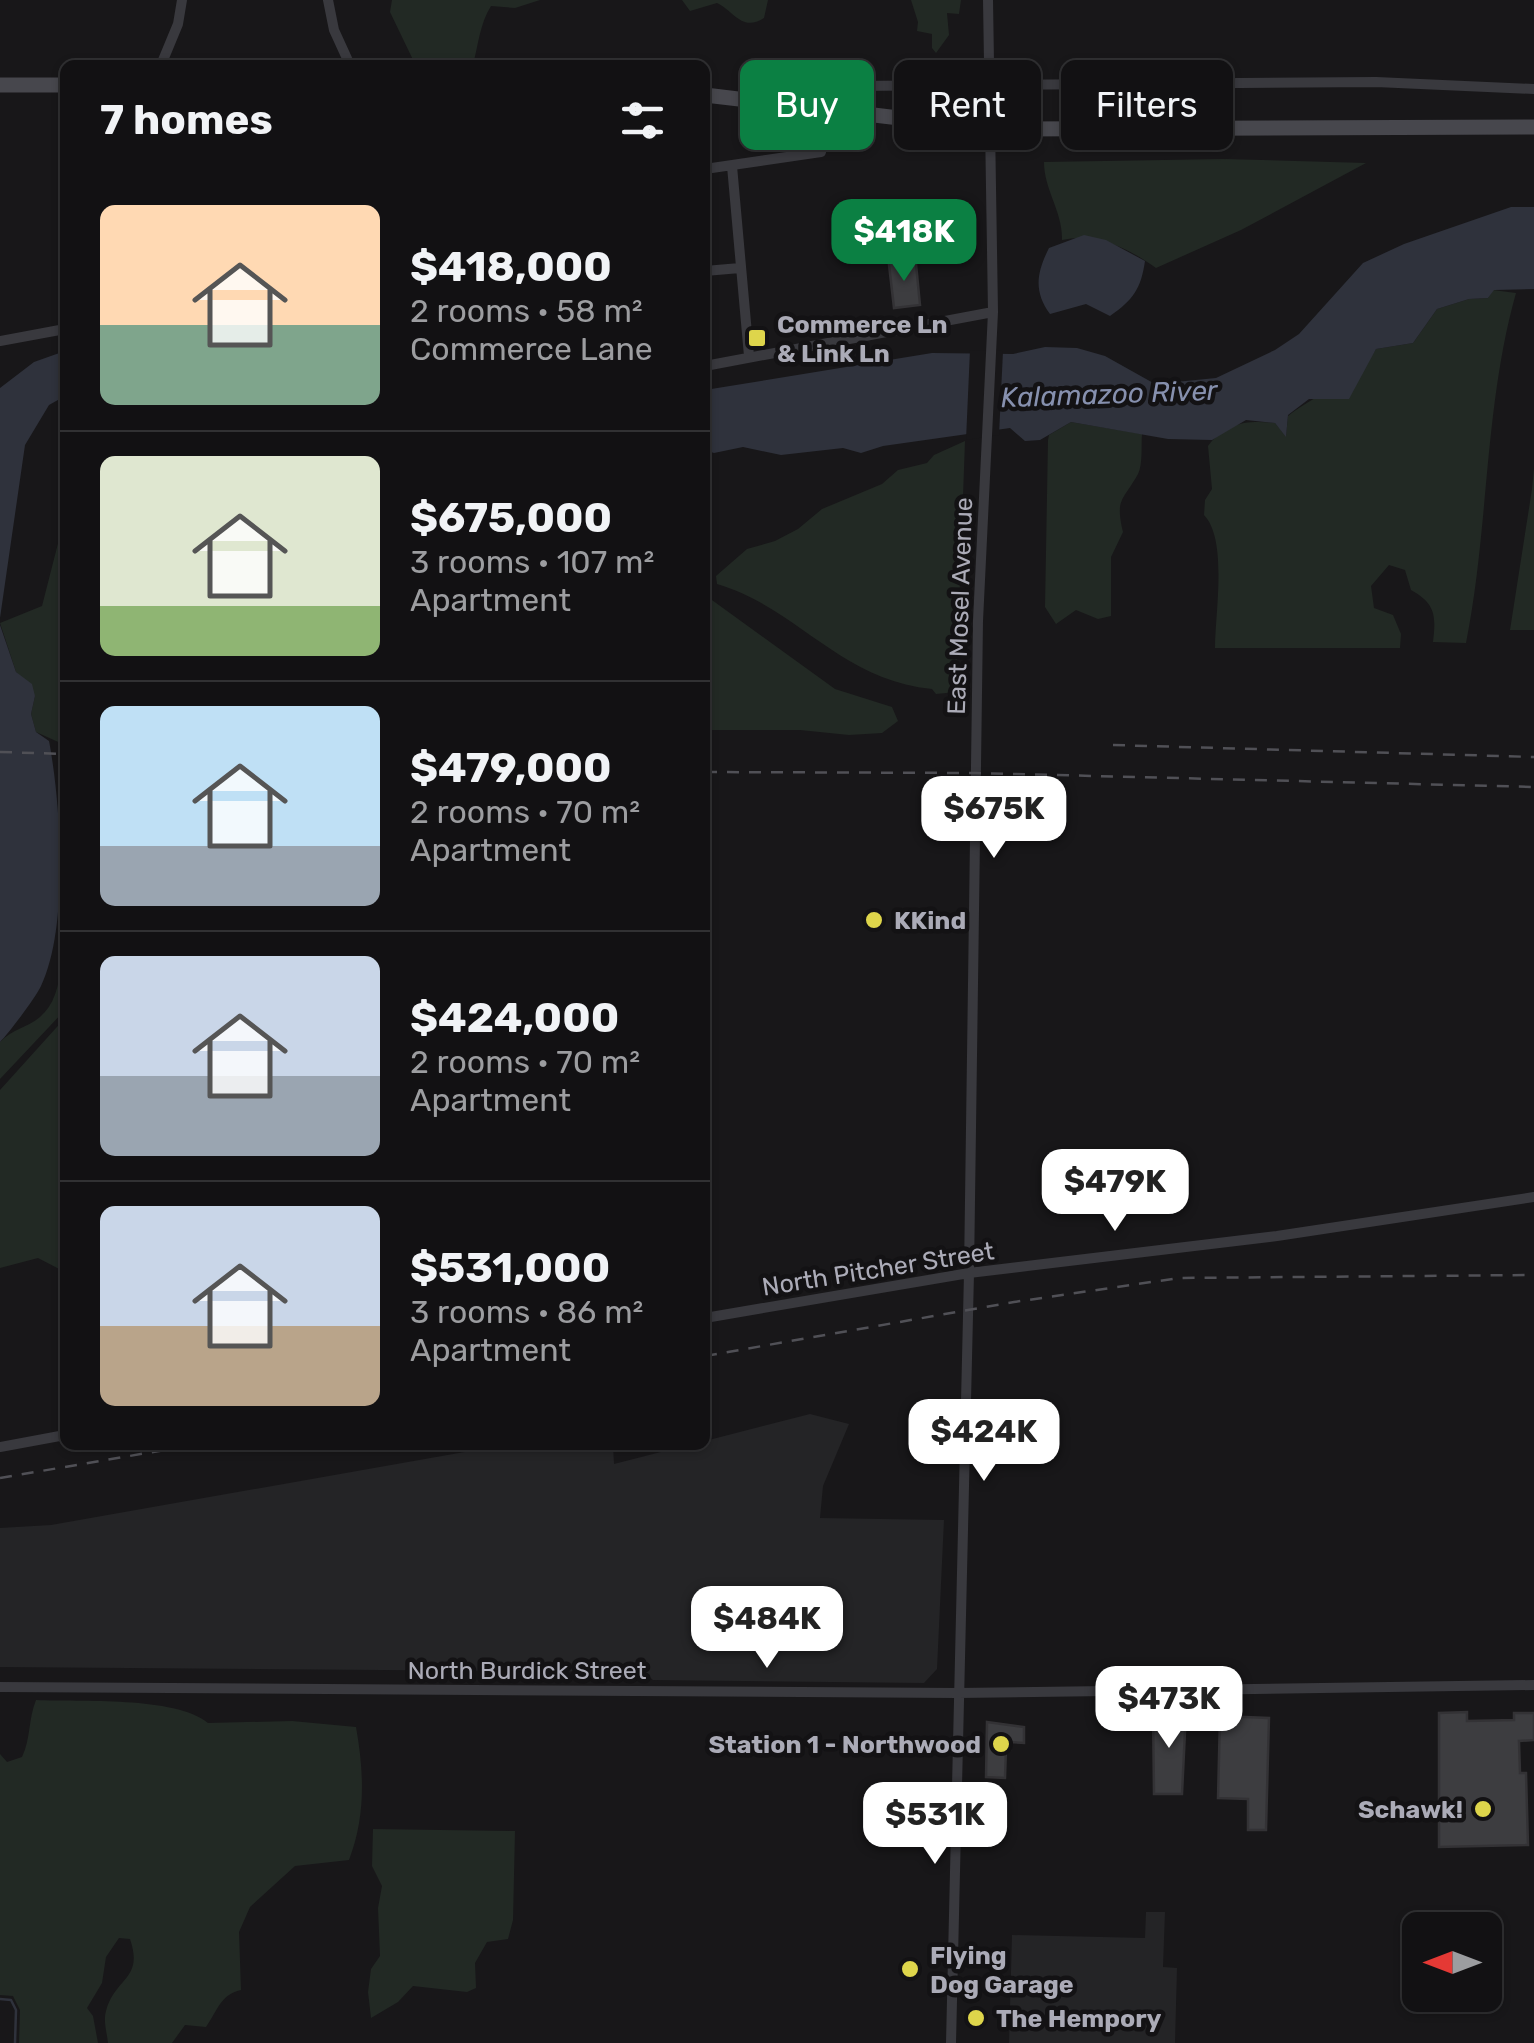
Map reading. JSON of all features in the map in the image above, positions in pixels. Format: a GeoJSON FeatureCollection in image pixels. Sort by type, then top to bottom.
{"type":"FeatureCollection","features":[{"type":"Feature","properties":{"kind":"street"},"geometry":{"type":"LineString","coordinates":[[164,60],[178,24],[182,0]]}},
{"type":"Feature","properties":{"kind":"street"},"geometry":{"type":"LineString","coordinates":[[328,0],[334,30],[348,60]]}},
{"type":"Feature","properties":{"kind":"street","name":"East Mosel Avenue"},"geometry":{"type":"LineString","coordinates":[[988,0],[989,60]]}},
{"type":"Feature","properties":{"kind":"street"},"geometry":{"type":"LineString","coordinates":[[1041,85],[1376,82],[1534,90]]}},
{"type":"Feature","properties":{"kind":"street"},"geometry":{"type":"LineString","coordinates":[[0,85],[60,86]]}},
{"type":"Feature","properties":{"kind":"street"},"geometry":{"type":"LineString","coordinates":[[710,96],[740,100]]}},
{"type":"Feature","properties":{"kind":"street"},"geometry":{"type":"LineString","coordinates":[[1041,129],[1534,127]]}},
{"type":"Feature","properties":{"kind":"street"},"geometry":{"type":"LineString","coordinates":[[710,169],[821,150]]}},
{"type":"Feature","properties":{"kind":"street","name":"East Mosel Avenue"},"geometry":{"type":"LineString","coordinates":[[951,2043],[969,1273],[978,622],[993,312],[992,150]]}},
{"type":"Feature","properties":{"kind":"street"},"geometry":{"type":"LineString","coordinates":[[732,166],[749,356]]}},
{"type":"Feature","properties":{"kind":"street"},"geometry":{"type":"LineString","coordinates":[[710,271],[740,268]]}},
{"type":"Feature","properties":{"kind":"street"},"geometry":{"type":"LineString","coordinates":[[710,365],[993,312]]}},
{"type":"Feature","properties":{"kind":"street"},"geometry":{"type":"LineString","coordinates":[[0,341],[60,330]]}},
{"type":"Feature","properties":{"kind":"street","name":"North Pitcher Street"},"geometry":{"type":"LineString","coordinates":[[710,1317],[969,1273],[1277,1236],[1534,1197]]}},
{"type":"Feature","properties":{"kind":"street"},"geometry":{"type":"LineString","coordinates":[[0,1446],[60,1435]]}},
{"type":"Feature","properties":{"kind":"street","name":"North Burdick Street"},"geometry":{"type":"LineString","coordinates":[[0,1687],[958,1693],[1534,1685]]}},
{"type":"Feature","properties":{"kind":"shaded area"},"geometry":{"type":"Polygon","coordinates":[[[392,0],[540,0],[515,8],[491,6],[474,60],[413,60],[390,12],[392,0]]]}},
{"type":"Feature","properties":{"kind":"shaded area"},"geometry":{"type":"Polygon","coordinates":[[[682,0],[768,0],[764,18],[750,23],[717,3],[690,11],[682,0]]]}},
{"type":"Feature","properties":{"kind":"shaded area"},"geometry":{"type":"Polygon","coordinates":[[[911,0],[961,0],[959,14],[947,13],[949,35],[936,53],[932,34],[917,31],[911,0]]]}},
{"type":"Feature","properties":{"kind":"shaded area"},"geometry":{"type":"Polygon","coordinates":[[[1223,159],[1366,163],[1241,230],[1156,268],[1099,240],[1062,240],[1044,162],[1223,159]]]}},
{"type":"Feature","properties":{"kind":"shaded area"},"geometry":{"type":"Polygon","coordinates":[[[1493,290],[1516,293],[1498,379],[1466,643],[1433,642],[1430,606],[1411,590],[1405,570],[1389,565],[1371,586],[1374,608],[1393,615],[1401,634],[1400,648],[1215,648],[1218,559],[1216,541],[1204,515],[1205,500],[1212,489],[1208,446],[1230,427],[1247,423],[1275,423],[1286,436],[1288,416],[1348,378],[1376,349],[1413,343],[1437,309],[1469,299],[1488,298],[1493,290]]]}},
{"type":"Feature","properties":{"kind":"shaded area"},"geometry":{"type":"Polygon","coordinates":[[[1071,422],[1142,434],[1141,460],[1138,474],[1120,506],[1123,532],[1111,557],[1111,616],[1098,619],[1076,610],[1056,624],[1045,607],[1048,440],[1049,435],[1071,422]]]}},
{"type":"Feature","properties":{"kind":"shaded area"},"geometry":{"type":"Polygon","coordinates":[[[965,441],[956,692],[936,694],[932,689],[871,672],[772,609],[717,584],[716,576],[747,549],[775,541],[798,529],[822,509],[882,484],[898,470],[927,463],[934,455],[965,441]]]}},
{"type":"Feature","properties":{"kind":"shaded area"},"geometry":{"type":"Polygon","coordinates":[[[1534,468],[1534,630],[1510,630],[1532,489],[1534,468]]]}},
{"type":"Feature","properties":{"kind":"shaded area"},"geometry":{"type":"Polygon","coordinates":[[[60,536],[60,743],[36,732],[31,714],[35,696],[16,672],[0,623],[42,606],[60,536]]]}},
{"type":"Feature","properties":{"kind":"shaded area"},"geometry":{"type":"Polygon","coordinates":[[[710,599],[835,689],[892,707],[898,721],[882,733],[849,735],[800,730],[710,730],[710,599]]]}},
{"type":"Feature","properties":{"kind":"shaded area"},"geometry":{"type":"Polygon","coordinates":[[[60,974],[60,1015],[0,1079],[0,1042],[40,1017],[49,1007],[60,974]]]}},
{"type":"Feature","properties":{"kind":"shaded area"},"geometry":{"type":"Polygon","coordinates":[[[60,1024],[60,1269],[38,1258],[0,1268],[0,1090],[60,1024]]]}},
{"type":"Feature","properties":{"kind":"shaded area"},"geometry":{"type":"Polygon","coordinates":[[[810,1414],[849,1424],[823,1486],[820,1518],[944,1520],[937,1669],[924,1683],[653,1680],[644,1672],[0,1667],[0,1528],[51,1525],[476,1450],[613,1450],[614,1464],[669,1450],[710,1450],[710,1440],[810,1414]]]}},
{"type":"Feature","properties":{"kind":"shaded area"},"geometry":{"type":"Polygon","coordinates":[[[36,1700],[151,1704],[193,1714],[208,1723],[292,1721],[356,1727],[362,1794],[349,1860],[295,1866],[250,1907],[239,1932],[241,1990],[224,1999],[206,2027],[185,2025],[172,2043],[108,2043],[106,2011],[133,1963],[130,1939],[119,1938],[106,1957],[102,1983],[87,2008],[93,2016],[98,2043],[19,2043],[20,2010],[13,1996],[0,1995],[0,1754],[7,1762],[22,1757],[36,1700]]]}},
{"type":"Feature","properties":{"kind":"shaded area"},"geometry":{"type":"Polygon","coordinates":[[[373,1829],[515,1831],[513,1920],[508,1939],[487,1942],[475,1963],[476,1988],[467,1992],[413,1986],[398,2002],[371,2018],[368,1992],[371,1969],[380,1956],[378,1908],[382,1886],[372,1866],[373,1829]]]}},
{"type":"Feature","properties":{"kind":"shaded area"},"geometry":{"type":"Polygon","coordinates":[[[1146,1912],[1165,1912],[1163,1967],[1177,1968],[1175,2043],[1009,2043],[1012,1935],[1145,1938],[1146,1912]]]}},
{"type":"Feature","properties":{"kind":"water","name":"Kalamazoo River"},"geometry":{"type":"Polygon","coordinates":[[[1511,207],[1534,207],[1534,289],[1494,290],[1488,298],[1469,299],[1437,309],[1413,343],[1376,349],[1349,399],[1309,399],[1288,415],[1286,437],[1275,423],[1246,420],[1212,440],[1168,439],[1071,422],[1040,440],[1025,441],[1010,428],[883,446],[861,453],[843,448],[781,455],[743,447],[710,452],[710,389],[932,353],[1013,354],[1045,347],[1077,348],[1105,356],[1155,384],[1216,378],[1299,334],[1363,263],[1404,244],[1511,207]]]}},
{"type":"Feature","properties":{"kind":"water"},"geometry":{"type":"Polygon","coordinates":[[[1084,235],[1106,240],[1145,261],[1138,286],[1130,299],[1110,316],[1086,304],[1050,314],[1039,289],[1045,257],[1049,248],[1084,235]]]}},
{"type":"Feature","properties":{"kind":"water"},"geometry":{"type":"Polygon","coordinates":[[[60,353],[60,399],[49,405],[25,445],[0,618],[0,388],[34,362],[60,353]]]}},
{"type":"Feature","properties":{"kind":"water"},"geometry":{"type":"Polygon","coordinates":[[[0,625],[16,672],[32,684],[35,696],[31,714],[36,732],[49,741],[60,865],[50,961],[38,991],[0,1042],[0,625]]]}},
{"type":"Feature","properties":{"kind":"pier"},"geometry":{"type":"Polygon","coordinates":[[[970,350],[1003,351],[999,435],[966,440],[970,350]]]}},
{"type":"Feature","properties":{"kind":"building"},"geometry":{"type":"Polygon","coordinates":[[[898,255],[899,266],[916,264],[920,305],[894,308],[888,256],[898,255]]]}},
{"type":"Feature","properties":{"kind":"building"},"geometry":{"type":"Polygon","coordinates":[[[1153,1711],[1186,1711],[1182,1794],[1154,1794],[1153,1711]]]}},
{"type":"Feature","properties":{"kind":"building","name":"Schawk!"},"geometry":{"type":"Polygon","coordinates":[[[1467,1712],[1467,1721],[1514,1720],[1514,1713],[1534,1713],[1534,1740],[1519,1741],[1520,1773],[1526,1773],[1528,1845],[1439,1847],[1439,1713],[1467,1712]]]}},
{"type":"Feature","properties":{"kind":"building"},"geometry":{"type":"Polygon","coordinates":[[[1220,1716],[1269,1718],[1266,1830],[1248,1830],[1248,1799],[1218,1798],[1220,1716]]]}},
{"type":"Feature","properties":{"kind":"building"},"geometry":{"type":"Polygon","coordinates":[[[987,1722],[1024,1727],[1024,1743],[1010,1742],[1010,1749],[1006,1748],[1005,1778],[986,1777],[987,1722]]]}},
{"type":"Feature","properties":{"kind":"waterway"},"geometry":{"type":"LineString","coordinates":[[0,1999],[11,2000],[16,2010],[15,2043]]}},
{"type":"Feature","properties":{"kind":"railway"},"geometry":{"type":"LineString","coordinates":[[1113,745],[1534,757]]}},
{"type":"Feature","properties":{"kind":"railway"},"geometry":{"type":"LineString","coordinates":[[0,752],[60,754]]}},
{"type":"Feature","properties":{"kind":"railway"},"geometry":{"type":"LineString","coordinates":[[710,772],[976,773],[1534,787]]}},
{"type":"Feature","properties":{"kind":"railway"},"geometry":{"type":"LineString","coordinates":[[710,1355],[1014,1302],[1179,1278],[1534,1275]]}},
{"type":"Feature","properties":{"kind":"railway"},"geometry":{"type":"LineString","coordinates":[[0,1478],[165,1450]]}},
{"type":"Feature","properties":{"kind":"place","name":"Commerce Ln & Link Ln"},"geometry":{"type":"Point","coordinates":[757,338]}},
{"type":"Feature","properties":{"kind":"place","name":"KKind"},"geometry":{"type":"Point","coordinates":[874,920]}},
{"type":"Feature","properties":{"kind":"place","name":"Station 1 - Northwood"},"geometry":{"type":"Point","coordinates":[1001,1744]}},
{"type":"Feature","properties":{"kind":"place","name":"Schawk!"},"geometry":{"type":"Point","coordinates":[1483,1809]}},
{"type":"Feature","properties":{"kind":"place","name":"Flying Dog Garage"},"geometry":{"type":"Point","coordinates":[910,1969]}},
{"type":"Feature","properties":{"kind":"place","name":"The Hempory"},"geometry":{"type":"Point","coordinates":[976,2018]}}]}
